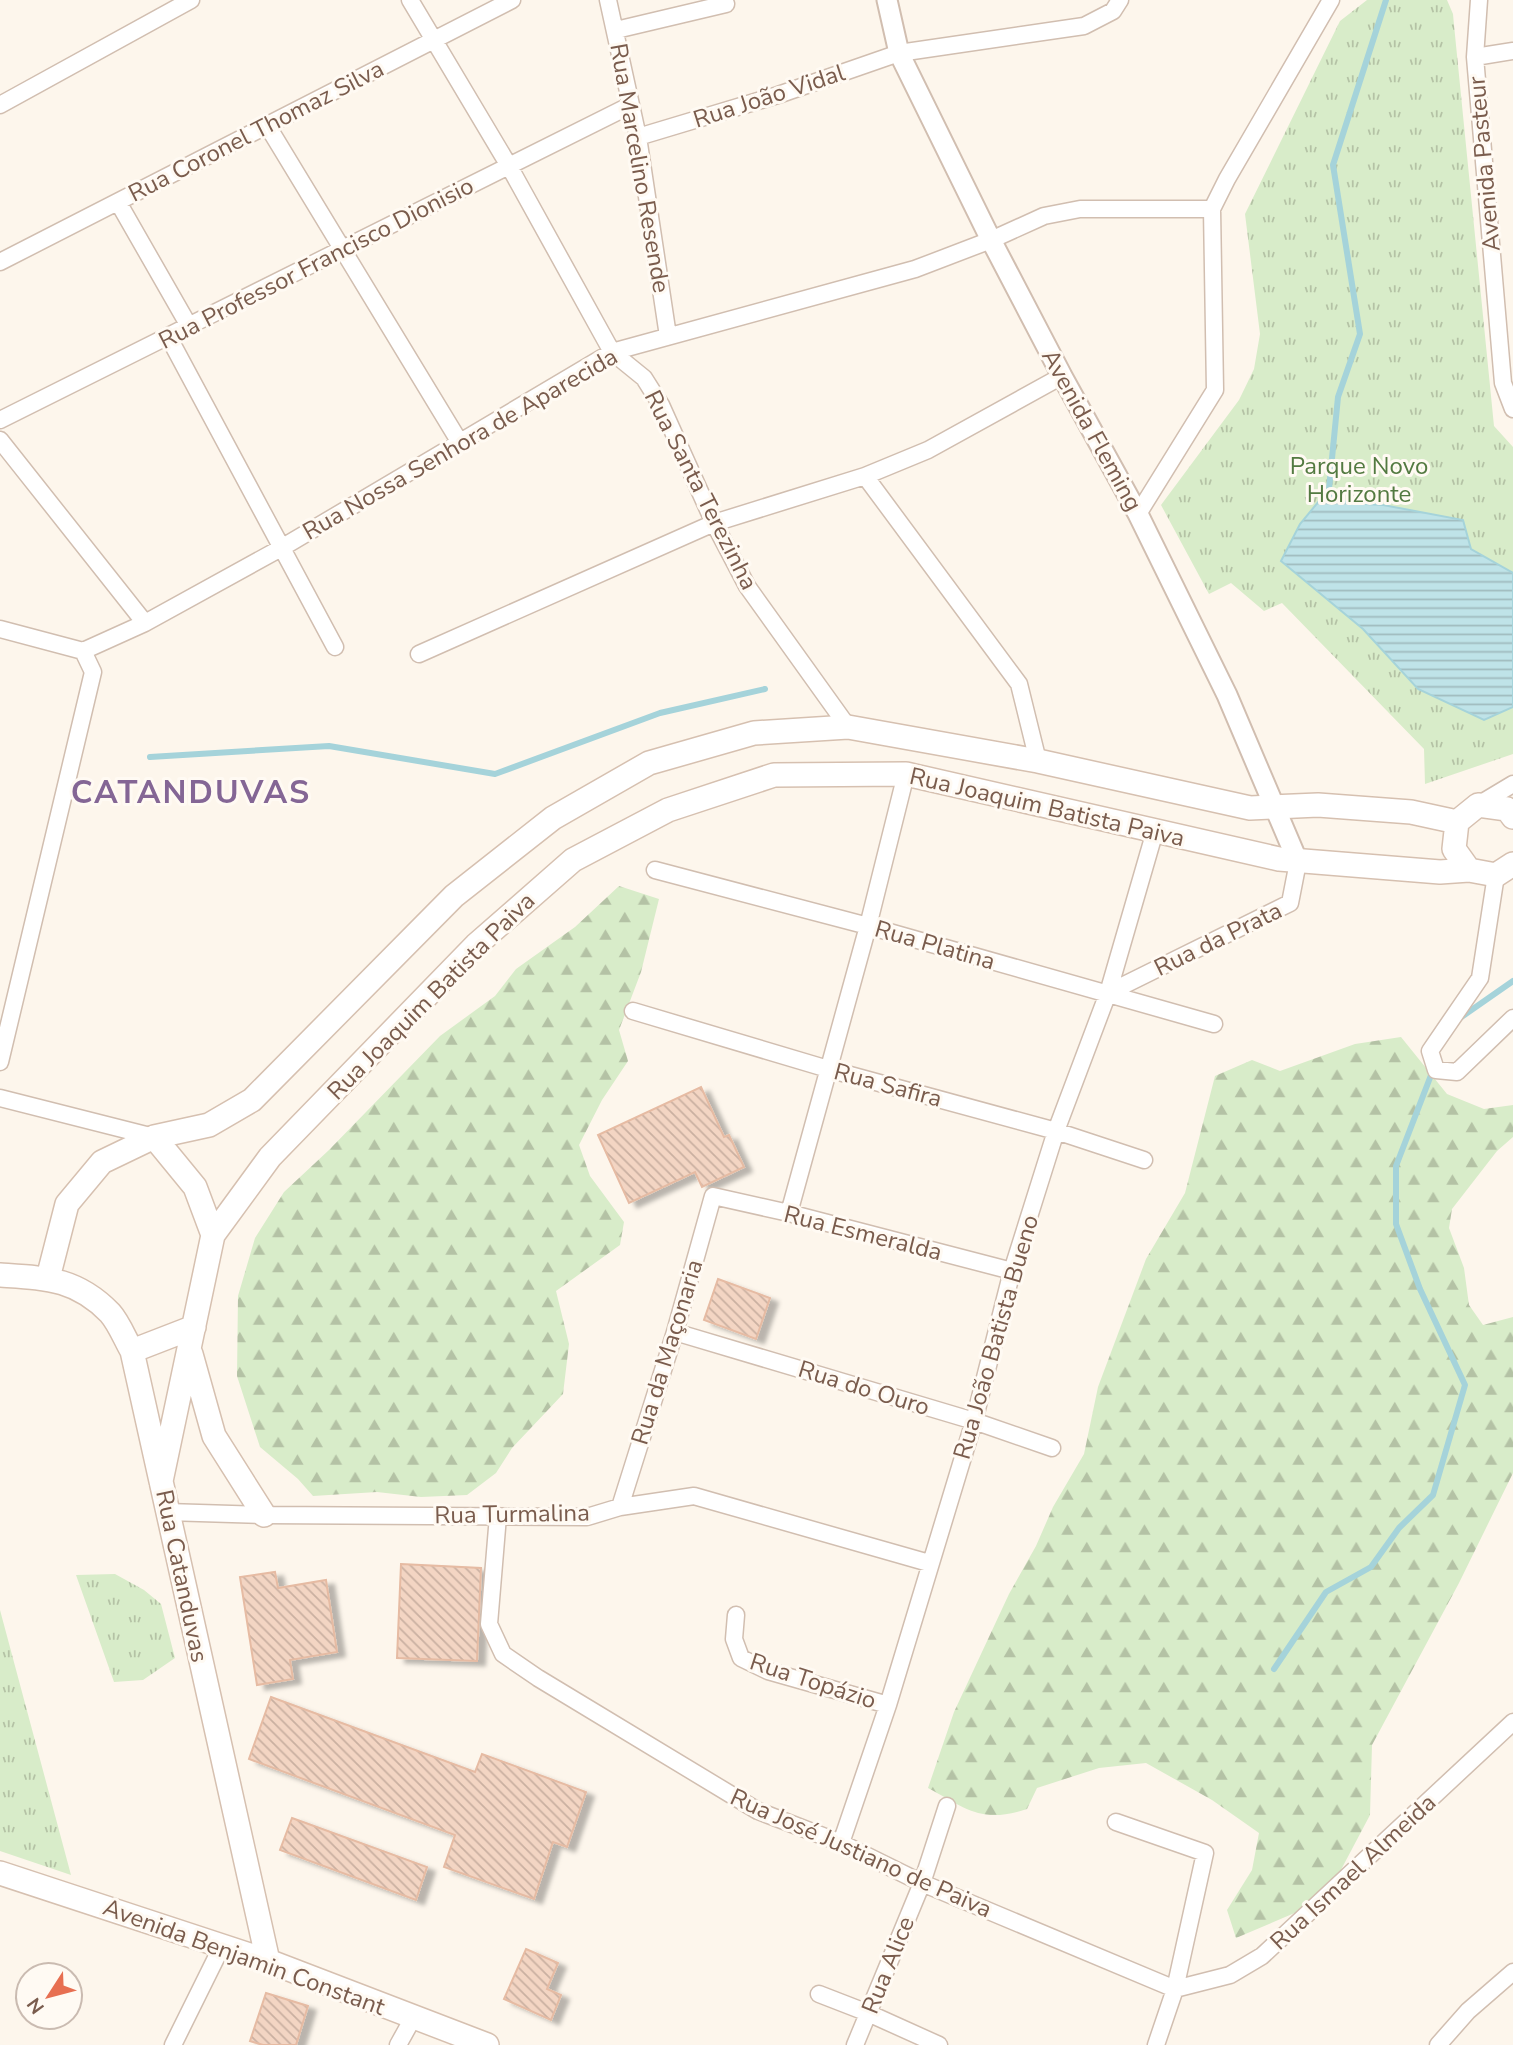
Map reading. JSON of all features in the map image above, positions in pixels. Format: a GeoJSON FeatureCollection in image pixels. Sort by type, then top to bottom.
{"type":"FeatureCollection","features":[{"type":"Feature","properties":{"kind":"main road","name":"Rua Joaquim Batista Paiva"},"geometry":{"type":"LineString","coordinates":[[48,1278],[67,1204],[102,1162],[154,1137],[209,1125],[251,1100],[454,896],[553,818],[649,763],[754,733],[848,727],[1038,761],[1250,808],[1318,805],[1412,812],[1457,822]]}},
{"type":"Feature","properties":{"kind":"main road","name":"Rua Joaquim Batista Paiva"},"geometry":{"type":"LineString","coordinates":[[161,1481],[213,1235],[270,1157],[476,945],[573,860],[668,810],[774,775],[906,774],[1298,862],[1440,872],[1504,869]]}},
{"type":"Feature","properties":{"kind":"main road"},"geometry":{"type":"LineString","coordinates":[[1469,870],[1454,849],[1457,822],[1478,805],[1511,811]]}},
{"type":"Feature","properties":{"kind":"main road"},"geometry":{"type":"LineString","coordinates":[[154,1137],[195,1186],[213,1235]]}},
{"type":"Feature","properties":{"kind":"main road","name":"Rua Catanduvas"},"geometry":{"type":"LineString","coordinates":[[0,1275],[48,1278],[80,1289],[111,1314],[132,1351],[268,1961]]}},
{"type":"Feature","properties":{"kind":"main road"},"geometry":{"type":"LineString","coordinates":[[132,1351],[194,1326]]}},
{"type":"Feature","properties":{"kind":"main road"},"geometry":{"type":"LineString","coordinates":[[190,1350],[214,1436],[264,1515]]}},
{"type":"Feature","properties":{"kind":"main road","name":"Avenida Benjamin Constant"},"geometry":{"type":"LineString","coordinates":[[2,1879],[222,1945],[487,2045]]}},
{"type":"Feature","properties":{"kind":"street"},"geometry":{"type":"LineString","coordinates":[[0,105],[191,0]]}},
{"type":"Feature","properties":{"kind":"street","name":"Rua Santa Terezinha"},"geometry":{"type":"LineString","coordinates":[[410,0],[509,166],[612,352],[644,378],[661,405],[747,586],[848,727]]}},
{"type":"Feature","properties":{"kind":"street","name":"Rua Coronel Thomaz Silva"},"geometry":{"type":"LineString","coordinates":[[0,262],[512,0]]}},
{"type":"Feature","properties":{"kind":"street","name":"Rua Marcelino Resende"},"geometry":{"type":"LineString","coordinates":[[608,0],[638,137],[668,336]]}},
{"type":"Feature","properties":{"kind":"street","name":"Avenida Fleming"},"geometry":{"type":"LineString","coordinates":[[887,0],[899,53],[991,240],[1138,514],[1227,695],[1298,862]]}},
{"type":"Feature","properties":{"kind":"street","name":"Rua João Vidal"},"geometry":{"type":"LineString","coordinates":[[638,137],[778,95],[899,53],[1084,26],[1113,11],[1120,0]]}},
{"type":"Feature","properties":{"kind":"street"},"geometry":{"type":"LineString","coordinates":[[1138,514],[1215,390],[1212,209],[1227,178],[1331,0]]}},
{"type":"Feature","properties":{"kind":"street","name":"Avenida Pasteur"},"geometry":{"type":"LineString","coordinates":[[1479,0],[1475,57],[1503,383],[1513,409]]}},
{"type":"Feature","properties":{"kind":"street"},"geometry":{"type":"LineString","coordinates":[[616,30],[726,4]]}},
{"type":"Feature","properties":{"kind":"street"},"geometry":{"type":"LineString","coordinates":[[1475,57],[1513,51]]}},
{"type":"Feature","properties":{"kind":"street","name":"Rua Professor Francisco Dionisio"},"geometry":{"type":"LineString","coordinates":[[0,420],[631,105]]}},
{"type":"Feature","properties":{"kind":"street"},"geometry":{"type":"LineString","coordinates":[[267,125],[459,441]]}},
{"type":"Feature","properties":{"kind":"street"},"geometry":{"type":"LineString","coordinates":[[118,202],[189,326]]}},
{"type":"Feature","properties":{"kind":"street","name":"Rua Nossa Senhora de Aparecida"},"geometry":{"type":"LineString","coordinates":[[83,651],[145,623],[283,547],[612,352],[915,269],[1044,216],[1080,209],[1212,209]]}},
{"type":"Feature","properties":{"kind":"street"},"geometry":{"type":"LineString","coordinates":[[168,336],[335,647]]}},
{"type":"Feature","properties":{"kind":"street"},"geometry":{"type":"LineString","coordinates":[[419,654],[715,523],[865,476],[928,450],[1062,376]]}},
{"type":"Feature","properties":{"kind":"street"},"geometry":{"type":"LineString","coordinates":[[0,440],[145,623]]}},
{"type":"Feature","properties":{"kind":"street"},"geometry":{"type":"LineString","coordinates":[[865,476],[1019,684],[1038,761]]}},
{"type":"Feature","properties":{"kind":"street"},"geometry":{"type":"LineString","coordinates":[[0,629],[83,651],[93,673],[0,1062]]}},
{"type":"Feature","properties":{"kind":"street"},"geometry":{"type":"LineString","coordinates":[[789,1213],[868,926],[906,774]]}},
{"type":"Feature","properties":{"kind":"street"},"geometry":{"type":"LineString","coordinates":[[1478,805],[1513,784]]}},
{"type":"Feature","properties":{"kind":"street","name":"Rua João Batista Bueno"},"geometry":{"type":"LineString","coordinates":[[841,1843],[888,1705],[974,1421],[1012,1271],[1056,1131],[1108,993],[1155,831]]}},
{"type":"Feature","properties":{"kind":"street","name":"Rua da Prata"},"geometry":{"type":"LineString","coordinates":[[1108,993],[1290,902],[1298,862]]}},
{"type":"Feature","properties":{"kind":"street"},"geometry":{"type":"LineString","coordinates":[[1504,869],[1480,978],[1430,1051],[1436,1070],[1457,1072],[1513,1018]]}},
{"type":"Feature","properties":{"kind":"street","name":"Rua Platina"},"geometry":{"type":"LineString","coordinates":[[655,870],[868,926],[1214,1024]]}},
{"type":"Feature","properties":{"kind":"street","name":"Rua Safira"},"geometry":{"type":"LineString","coordinates":[[633,1011],[828,1069],[1056,1131],[1144,1160]]}},
{"type":"Feature","properties":{"kind":"street"},"geometry":{"type":"LineString","coordinates":[[0,1098],[154,1137]]}},
{"type":"Feature","properties":{"kind":"street","name":"Rua Esmeralda"},"geometry":{"type":"LineString","coordinates":[[713,1196],[1012,1271]]}},
{"type":"Feature","properties":{"kind":"street","name":"Rua da Maçonaria"},"geometry":{"type":"LineString","coordinates":[[620,1507],[675,1332],[713,1196]]}},
{"type":"Feature","properties":{"kind":"street","name":"Rua do Ouro"},"geometry":{"type":"LineString","coordinates":[[675,1332],[974,1421],[1052,1448]]}},
{"type":"Feature","properties":{"kind":"street","name":"Rua Turmalina"},"geometry":{"type":"LineString","coordinates":[[167,1511],[264,1515],[587,1517],[620,1507],[694,1496],[929,1563]]}},
{"type":"Feature","properties":{"kind":"street","name":"Rua José Justiano de Paiva"},"geometry":{"type":"LineString","coordinates":[[498,1516],[489,1624],[503,1654],[758,1811],[841,1843],[922,1883],[1175,1989]]}},
{"type":"Feature","properties":{"kind":"street","name":"Rua Topázio"},"geometry":{"type":"LineString","coordinates":[[736,1615],[734,1639],[741,1658],[768,1671],[888,1705]]}},
{"type":"Feature","properties":{"kind":"street","name":"Rua Ismael Almeida"},"geometry":{"type":"LineString","coordinates":[[1175,1989],[1230,1975],[1262,1956],[1513,1722]]}},
{"type":"Feature","properties":{"kind":"street","name":"Rua Alice"},"geometry":{"type":"LineString","coordinates":[[855,2045],[922,1883],[947,1806]]}},
{"type":"Feature","properties":{"kind":"street"},"geometry":{"type":"LineString","coordinates":[[1116,1822],[1205,1853],[1175,1989],[1156,2045]]}},
{"type":"Feature","properties":{"kind":"street"},"geometry":{"type":"LineString","coordinates":[[173,2045],[222,1945]]}},
{"type":"Feature","properties":{"kind":"street"},"geometry":{"type":"LineString","coordinates":[[1438,2045],[1468,2011],[1513,1972]]}},
{"type":"Feature","properties":{"kind":"street"},"geometry":{"type":"LineString","coordinates":[[819,1994],[939,2045]]}},
{"type":"Feature","properties":{"kind":"street"},"geometry":{"type":"LineString","coordinates":[[398,2045],[413,2018]]}},
{"type":"Feature","properties":{"kind":"green space","name":"Parque Novo Horizonte"},"geometry":{"type":"Polygon","coordinates":[[[1367,0],[1447,0],[1453,14],[1494,426],[1513,447],[1513,754],[1425,784],[1424,749],[1282,603],[1264,611],[1231,583],[1209,594],[1161,505],[1239,400],[1254,369],[1260,334],[1245,214],[1340,21],[1367,0]]]}},
{"type":"Feature","properties":{"kind":"green space"},"geometry":{"type":"Polygon","coordinates":[[[619,886],[659,899],[641,972],[619,1030],[628,1061],[602,1100],[579,1145],[590,1176],[624,1222],[620,1245],[556,1291],[569,1344],[563,1394],[512,1448],[496,1473],[467,1495],[421,1497],[377,1492],[313,1496],[298,1479],[260,1447],[237,1376],[238,1296],[255,1238],[284,1192],[329,1150],[440,1036],[495,996],[516,969],[575,927],[619,886]]]}},
{"type":"Feature","properties":{"kind":"green space"},"geometry":{"type":"Polygon","coordinates":[[[1401,1037],[1447,1094],[1484,1109],[1513,1105],[1513,1137],[1497,1151],[1452,1209],[1449,1228],[1464,1268],[1469,1305],[1483,1325],[1513,1317],[1513,1473],[1459,1583],[1372,1745],[1370,1815],[1325,1900],[1236,1938],[1227,1910],[1252,1870],[1259,1833],[1212,1800],[1146,1763],[1099,1768],[1037,1788],[1027,1809],[998,1815],[964,1808],[928,1788],[954,1712],[1009,1594],[1036,1546],[1053,1507],[1084,1454],[1098,1387],[1146,1259],[1185,1193],[1215,1076],[1252,1060],[1280,1071],[1355,1044],[1401,1037]]]}},
{"type":"Feature","properties":{"kind":"green space"},"geometry":{"type":"Polygon","coordinates":[[[115,1574],[144,1590],[161,1604],[175,1658],[143,1680],[114,1682],[76,1575],[115,1574]]]}},
{"type":"Feature","properties":{"kind":"green space"},"geometry":{"type":"Polygon","coordinates":[[[0,1610],[71,1875],[0,1851],[0,1610]]]}},
{"type":"Feature","properties":{"kind":"water"},"geometry":{"type":"Polygon","coordinates":[[[1329,489],[1347,503],[1383,505],[1463,520],[1471,549],[1513,573],[1513,707],[1484,720],[1418,689],[1363,629],[1281,561],[1300,524],[1329,489]]]}},
{"type":"Feature","properties":{"kind":"building"},"geometry":{"type":"Polygon","coordinates":[[[701,1087],[724,1137],[729,1135],[744,1167],[702,1187],[695,1172],[629,1203],[598,1135],[701,1087]]]}},
{"type":"Feature","properties":{"kind":"building"},"geometry":{"type":"Polygon","coordinates":[[[718,1279],[770,1298],[756,1339],[704,1320],[718,1279]]]}},
{"type":"Feature","properties":{"kind":"building"},"geometry":{"type":"Polygon","coordinates":[[[401,1564],[481,1568],[477,1661],[397,1658],[401,1564]]]}},
{"type":"Feature","properties":{"kind":"building"},"geometry":{"type":"Polygon","coordinates":[[[275,1572],[278,1588],[326,1580],[337,1652],[290,1660],[293,1679],[257,1685],[240,1577],[275,1572]]]}},
{"type":"Feature","properties":{"kind":"building"},"geometry":{"type":"Polygon","coordinates":[[[271,1697],[475,1772],[482,1754],[586,1792],[567,1847],[553,1842],[534,1899],[444,1867],[455,1835],[249,1759],[271,1697]]]}},
{"type":"Feature","properties":{"kind":"building"},"geometry":{"type":"Polygon","coordinates":[[[292,1818],[427,1867],[416,1900],[280,1850],[292,1818]]]}},
{"type":"Feature","properties":{"kind":"building"},"geometry":{"type":"Polygon","coordinates":[[[526,1949],[558,1963],[547,1989],[561,1995],[551,2020],[504,1999],[526,1949]]]}},
{"type":"Feature","properties":{"kind":"building"},"geometry":{"type":"Polygon","coordinates":[[[266,1993],[308,2006],[296,2045],[263,2045],[250,2041],[266,1993]]]}},
{"type":"Feature","properties":{"kind":"waterway"},"geometry":{"type":"LineString","coordinates":[[1329,489],[1338,397],[1360,334],[1333,165],[1386,0]]}},
{"type":"Feature","properties":{"kind":"waterway"},"geometry":{"type":"LineString","coordinates":[[150,757],[329,746],[495,774],[660,713],[765,689]]}},
{"type":"Feature","properties":{"kind":"waterway"},"geometry":{"type":"LineString","coordinates":[[1460,1018],[1513,981]]}},
{"type":"Feature","properties":{"kind":"waterway"},"geometry":{"type":"LineString","coordinates":[[1274,1669],[1326,1592],[1371,1567],[1399,1528],[1433,1495],[1465,1385],[1420,1289],[1396,1224],[1396,1166],[1433,1070]]}},
{"type":"Feature","properties":{"kind":"district","name":"CATANDUVAS"},"geometry":{"type":"Point","coordinates":[191,792]}}]}
